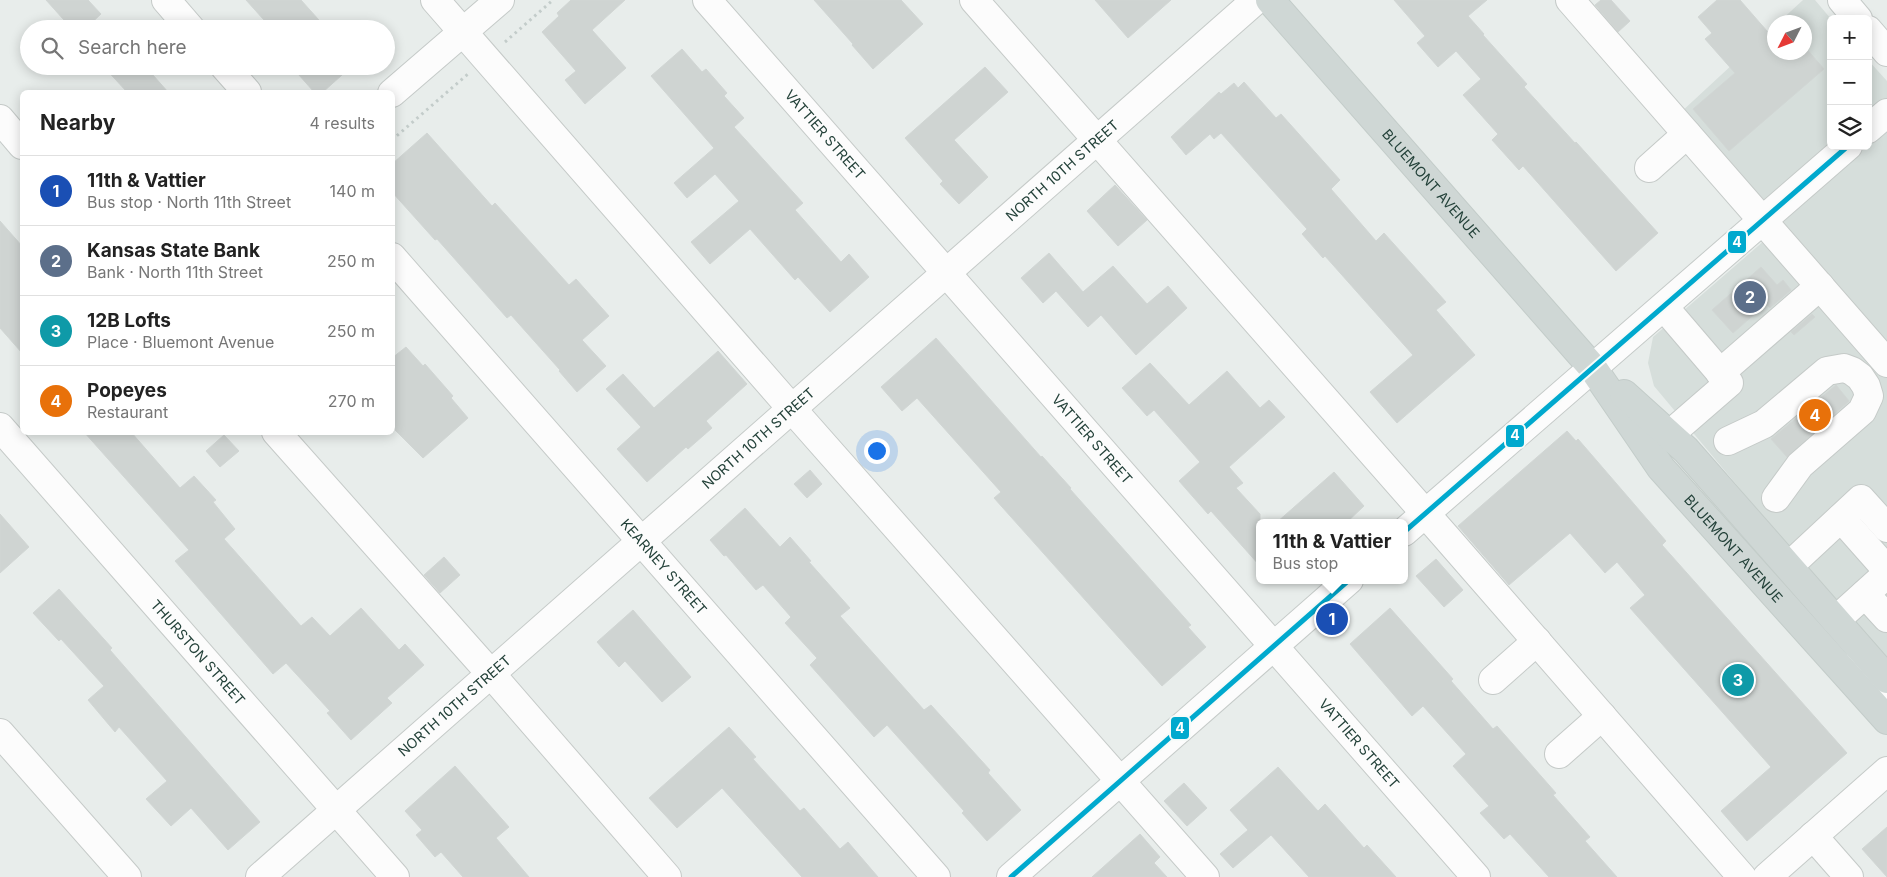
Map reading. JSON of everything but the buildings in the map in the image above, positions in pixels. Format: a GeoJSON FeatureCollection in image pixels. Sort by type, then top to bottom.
{"type":"FeatureCollection","features":[{"type":"Feature","properties":{"kind":"main road","name":"BLUEMONT AVENUE"},"geometry":{"type":"LineString","coordinates":[[1270,0],[1592,367],[1661,468],[1887,720]]}},
{"type":"Feature","properties":{"kind":"main road","name":"BLUEMONT AVENUE"},"geometry":{"type":"LineString","coordinates":[[1592,367],[1686,450],[1885,678]]}},
{"type":"Feature","properties":{"kind":"street"},"geometry":{"type":"LineString","coordinates":[[166,0],[183,20]]}},
{"type":"Feature","properties":{"kind":"street"},"geometry":{"type":"LineString","coordinates":[[435,0],[792,409],[1205,877]]}},
{"type":"Feature","properties":{"kind":"street"},"geometry":{"type":"LineString","coordinates":[[395,91],[500,0]]}},
{"type":"Feature","properties":{"kind":"street","name":"VATTIER STREET"},"geometry":{"type":"LineString","coordinates":[[707,0],[1476,877]]}},
{"type":"Feature","properties":{"kind":"street"},"geometry":{"type":"LineString","coordinates":[[974,0],[1742,877]]}},
{"type":"Feature","properties":{"kind":"street","name":"NORTH 10TH STREET"},"geometry":{"type":"LineString","coordinates":[[260,877],[1256,0]]}},
{"type":"Feature","properties":{"kind":"street"},"geometry":{"type":"LineString","coordinates":[[1570,0],[1887,363]]}},
{"type":"Feature","properties":{"kind":"street"},"geometry":{"type":"LineString","coordinates":[[1842,0],[1855,15]]}},
{"type":"Feature","properties":{"kind":"street"},"geometry":{"type":"LineString","coordinates":[[1872,35],[1887,52]]}},
{"type":"Feature","properties":{"kind":"street"},"geometry":{"type":"LineString","coordinates":[[232,75],[245,90]]}},
{"type":"Feature","properties":{"kind":"street"},"geometry":{"type":"LineString","coordinates":[[1872,126],[1887,113]]}},
{"type":"Feature","properties":{"kind":"street"},"geometry":{"type":"LineString","coordinates":[[0,119],[20,143]]}},
{"type":"Feature","properties":{"kind":"street"},"geometry":{"type":"LineString","coordinates":[[1649,168],[1687,134]]}},
{"type":"Feature","properties":{"kind":"street"},"geometry":{"type":"LineString","coordinates":[[1408,529],[1843,150]]}},
{"type":"Feature","properties":{"kind":"street","name":"KEARNEY STREET"},"geometry":{"type":"LineString","coordinates":[[395,261],[936,877]]}},
{"type":"Feature","properties":{"kind":"street"},"geometry":{"type":"LineString","coordinates":[[1720,373],[1820,286]]}},
{"type":"Feature","properties":{"kind":"street"},"geometry":{"type":"LineString","coordinates":[[1664,307],[1729,383],[1669,435]]}},
{"type":"Feature","properties":{"kind":"street"},"geometry":{"type":"LineString","coordinates":[[1728,441],[1764,424],[1827,370],[1844,368],[1860,377],[1866,386],[1869,396],[1862,411],[1800,465],[1776,498]]}},
{"type":"Feature","properties":{"kind":"street","name":"THURSTON STREET"},"geometry":{"type":"LineString","coordinates":[[7,430],[396,877]]}},
{"type":"Feature","properties":{"kind":"street"},"geometry":{"type":"LineString","coordinates":[[279,435],[491,674],[667,877]]}},
{"type":"Feature","properties":{"kind":"street"},"geometry":{"type":"LineString","coordinates":[[1789,566],[1861,499],[1887,528]]}},
{"type":"Feature","properties":{"kind":"street"},"geometry":{"type":"LineString","coordinates":[[1841,518],[1887,570]]}},
{"type":"Feature","properties":{"kind":"street"},"geometry":{"type":"LineString","coordinates":[[1836,620],[1887,574]]}},
{"type":"Feature","properties":{"kind":"street"},"geometry":{"type":"LineString","coordinates":[[1012,877],[1344,584]]}},
{"type":"Feature","properties":{"kind":"street"},"geometry":{"type":"LineString","coordinates":[[1865,594],[1887,618]]}},
{"type":"Feature","properties":{"kind":"street"},"geometry":{"type":"LineString","coordinates":[[1493,680],[1537,641]]}},
{"type":"Feature","properties":{"kind":"street"},"geometry":{"type":"LineString","coordinates":[[1824,650],[1852,658],[1885,678]]}},
{"type":"Feature","properties":{"kind":"street"},"geometry":{"type":"LineString","coordinates":[[1559,754],[1602,716]]}},
{"type":"Feature","properties":{"kind":"street"},"geometry":{"type":"LineString","coordinates":[[0,733],[127,877]]}},
{"type":"Feature","properties":{"kind":"street"},"geometry":{"type":"LineString","coordinates":[[1767,877],[1887,771]]}},
{"type":"Feature","properties":{"kind":"street"},"geometry":{"type":"LineString","coordinates":[[1813,836],[1849,877]]}},
{"type":"Feature","properties":{"kind":"shaded area"},"geometry":{"type":"Polygon","coordinates":[[[1803,0],[1815,0],[1828,15],[1827,150],[1872,150],[1872,64],[1887,81],[1887,659],[1812,575],[1654,386],[1648,363],[1653,337],[1780,227],[1680,113],[1767,32],[1767,60],[1812,60],[1812,15],[1787,15],[1803,0]]]}},
{"type":"Feature","properties":{"kind":"transit line","name":"4"},"geometry":{"type":"LineString","coordinates":[[1408,529],[1843,150]]}},
{"type":"Feature","properties":{"kind":"transit line","name":"4"},"geometry":{"type":"LineString","coordinates":[[1011,877],[1344,584]]}},
{"type":"Feature","properties":{"kind":"place","name":"Kansas State Bank"},"geometry":{"type":"Point","coordinates":[1750,297]}},
{"type":"Feature","properties":{"kind":"place","name":"Popeyes"},"geometry":{"type":"Point","coordinates":[1815,415]}},
{"type":"Feature","properties":{"kind":"place","name":"11th & Vattier"},"geometry":{"type":"Point","coordinates":[1332,619]}},
{"type":"Feature","properties":{"kind":"place","name":"12B Lofts"},"geometry":{"type":"Point","coordinates":[1738,680]}}]}
